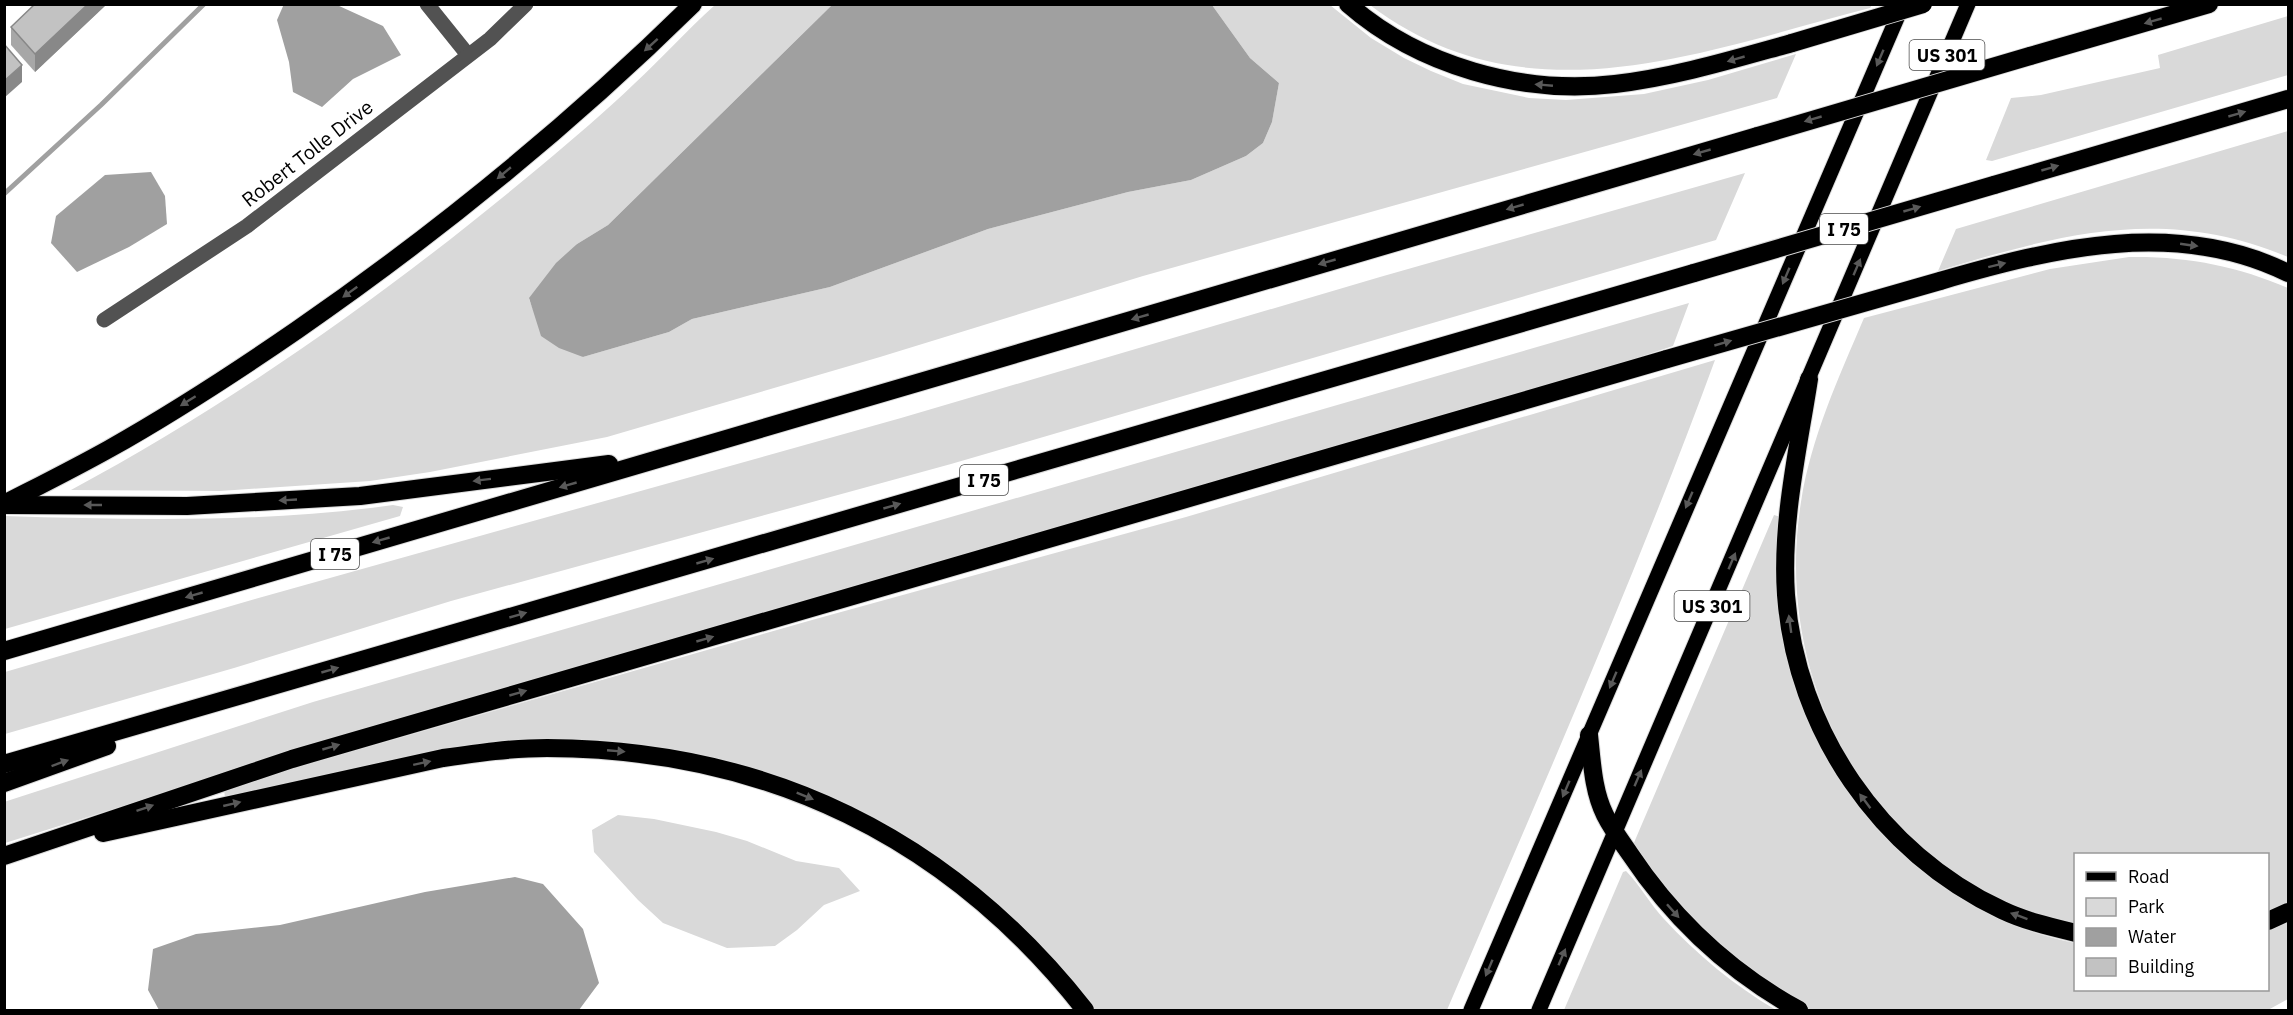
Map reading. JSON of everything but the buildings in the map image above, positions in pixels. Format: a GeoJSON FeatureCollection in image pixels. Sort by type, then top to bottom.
{"type":"FeatureCollection","features":[{"type":"Feature","properties":{"kind":"highway"},"geometry":{"type":"LineString","coordinates":[[4,505],[110,448],[260,355],[397,257],[489,186],[579,111],[693,4]]}},
{"type":"Feature","properties":{"kind":"highway"},"geometry":{"type":"LineString","coordinates":[[1348,4],[1411,47],[1446,62],[1482,75],[1557,86],[1614,84],[1660,77],[1726,62],[1923,4]]}},
{"type":"Feature","properties":{"kind":"highway","name":"I 75"},"geometry":{"type":"LineString","coordinates":[[4,651],[2209,4]]}},
{"type":"Feature","properties":{"kind":"highway","name":"I 75"},"geometry":{"type":"LineString","coordinates":[[4,764],[2289,99]]}},
{"type":"Feature","properties":{"kind":"highway"},"geometry":{"type":"LineString","coordinates":[[8,855],[292,759],[1991,266],[2097,244],[2143,242],[2216,249],[2289,273]]}},
{"type":"Feature","properties":{"kind":"highway"},"geometry":{"type":"LineString","coordinates":[[1809,379],[1787,529],[1786,596],[1797,661],[1822,731],[1840,764],[1869,807],[1905,845],[1928,865],[1951,882],[2004,911],[2074,932]]}},
{"type":"Feature","properties":{"kind":"highway"},"geometry":{"type":"LineString","coordinates":[[4,505],[187,506],[360,496],[665,457]]}},
{"type":"Feature","properties":{"kind":"highway"},"geometry":{"type":"LineString","coordinates":[[4,783],[274,686]]}},
{"type":"Feature","properties":{"kind":"highway"},"geometry":{"type":"LineString","coordinates":[[1589,735],[1594,779],[1605,815],[1652,886],[1674,913],[1718,956],[1768,993],[1799,1011]]}},
{"type":"Feature","properties":{"kind":"highway"},"geometry":{"type":"LineString","coordinates":[[8,855],[443,758],[492,751],[545,748],[652,754],[705,764],[784,787],[859,820],[902,844],[944,872],[1008,925],[1046,963],[1085,1011]]}},
{"type":"Feature","properties":{"kind":"highway"},"geometry":{"type":"LineString","coordinates":[[2269,921],[2289,912]]}},
{"type":"Feature","properties":{"kind":"main road","name":"US 301"},"geometry":{"type":"LineString","coordinates":[[1471,1011],[1903,4]]}},
{"type":"Feature","properties":{"kind":"main road","name":"US 301"},"geometry":{"type":"LineString","coordinates":[[1539,1011],[1968,4]]}},
{"type":"Feature","properties":{"kind":"street"},"geometry":{"type":"LineString","coordinates":[[427,4],[468,55]]}},
{"type":"Feature","properties":{"kind":"street","name":"Robert Tolle Drive"},"geometry":{"type":"LineString","coordinates":[[104,320],[247,226],[490,39],[526,4]]}},
{"type":"Feature","properties":{"kind":"green space"},"geometry":{"type":"Polygon","coordinates":[[[1872,4],[1870,8],[1679,57],[1616,67],[1553,70],[1491,62],[1430,41],[1370,5],[1872,4]]]}},
{"type":"Feature","properties":{"kind":"green space"},"geometry":{"type":"Polygon","coordinates":[[[715,5],[832,5],[608,225],[577,244],[529,299],[536,317],[583,357],[669,332],[692,319],[830,287],[988,229],[1128,192],[1191,180],[1246,156],[1263,143],[1272,122],[1279,83],[1250,58],[1212,5],[1330,5],[1371,38],[1431,71],[1463,84],[1529,98],[1566,100],[1644,94],[1708,80],[1796,54],[1777,98],[1143,276],[880,357],[607,437],[430,472],[370,481],[220,491],[71,490],[195,418],[255,380],[373,298],[487,210],[589,125],[715,5]]]}},
{"type":"Feature","properties":{"kind":"green space"},"geometry":{"type":"Polygon","coordinates":[[[2288,16],[2288,75],[1992,161],[1986,160],[2011,98],[2041,95],[2160,68],[2158,55],[2288,16]]]}},
{"type":"Feature","properties":{"kind":"green space"},"geometry":{"type":"Polygon","coordinates":[[[2288,131],[2288,257],[2242,241],[2198,232],[2155,229],[2112,231],[2070,237],[2027,246],[1938,271],[1956,229],[2288,131]]]}},
{"type":"Feature","properties":{"kind":"green space"},"geometry":{"type":"Polygon","coordinates":[[[1745,173],[1716,240],[951,464],[451,601],[234,668],[5,734],[5,672],[255,599],[901,418],[1380,277],[1745,173]]]}},
{"type":"Feature","properties":{"kind":"green space"},"geometry":{"type":"Polygon","coordinates":[[[2129,257],[2171,258],[2230,268],[2288,288],[2288,903],[2269,912],[2269,853],[2074,853],[2074,925],[2015,907],[1959,877],[1911,838],[1871,793],[1839,741],[1815,685],[1801,626],[1796,565],[1801,502],[1819,431],[1864,318],[2050,269],[2129,257]]]}},
{"type":"Feature","properties":{"kind":"green space"},"geometry":{"type":"Polygon","coordinates":[[[1689,303],[1673,346],[1522,396],[317,745],[5,843],[4,802],[313,702],[1689,303]]]}},
{"type":"Feature","properties":{"kind":"green space"},"geometry":{"type":"Polygon","coordinates":[[[1715,360],[1619,606],[1447,1010],[1095,1010],[1051,958],[1008,915],[937,858],[705,757],[661,749],[559,741],[225,799],[224,788],[812,620],[1186,517],[1715,360]]]}},
{"type":"Feature","properties":{"kind":"green space"},"geometry":{"type":"Polygon","coordinates":[[[393,505],[403,507],[400,516],[5,629],[5,516],[199,519],[297,515],[393,505]]]}},
{"type":"Feature","properties":{"kind":"green space"},"geometry":{"type":"Polygon","coordinates":[[[1774,515],[1781,517],[1785,642],[1797,692],[1813,730],[1834,769],[1859,805],[1887,838],[1919,868],[1954,894],[1992,915],[2032,932],[2074,943],[2074,991],[2269,991],[2269,930],[2288,922],[2288,999],[2268,1010],[1809,1010],[1747,971],[1679,906],[1633,845],[1774,515]]]}},
{"type":"Feature","properties":{"kind":"green space"},"geometry":{"type":"Polygon","coordinates":[[[618,815],[654,819],[716,832],[747,841],[796,861],[839,868],[860,891],[824,905],[797,930],[775,946],[727,948],[663,923],[638,900],[594,852],[592,830],[618,815]]]}},
{"type":"Feature","properties":{"kind":"green space"},"geometry":{"type":"Polygon","coordinates":[[[1626,871],[1659,913],[1689,945],[1731,980],[1776,1010],[1564,1010],[1623,872],[1626,871]]]}},
{"type":"Feature","properties":{"kind":"water"},"geometry":{"type":"Polygon","coordinates":[[[284,4],[337,5],[383,26],[401,55],[353,79],[322,107],[293,92],[289,62],[277,20],[284,4]]]}},
{"type":"Feature","properties":{"kind":"water"},"geometry":{"type":"Polygon","coordinates":[[[832,5],[1212,5],[1250,58],[1279,83],[1272,122],[1263,143],[1246,156],[1191,180],[1128,192],[988,229],[830,287],[692,319],[669,332],[583,357],[559,348],[541,336],[529,298],[556,263],[577,244],[608,225],[832,5]]]}},
{"type":"Feature","properties":{"kind":"water"},"geometry":{"type":"Polygon","coordinates":[[[151,172],[165,196],[167,224],[129,247],[77,272],[51,243],[56,216],[105,175],[151,172]]]}},
{"type":"Feature","properties":{"kind":"water"},"geometry":{"type":"Polygon","coordinates":[[[515,877],[543,884],[583,929],[599,983],[579,1010],[159,1010],[148,990],[153,949],[196,934],[280,925],[425,892],[515,877]]]}},
{"type":"Feature","properties":{"kind":"waterway"},"geometry":{"type":"LineString","coordinates":[[4,194],[101,105],[204,4]]}}]}
